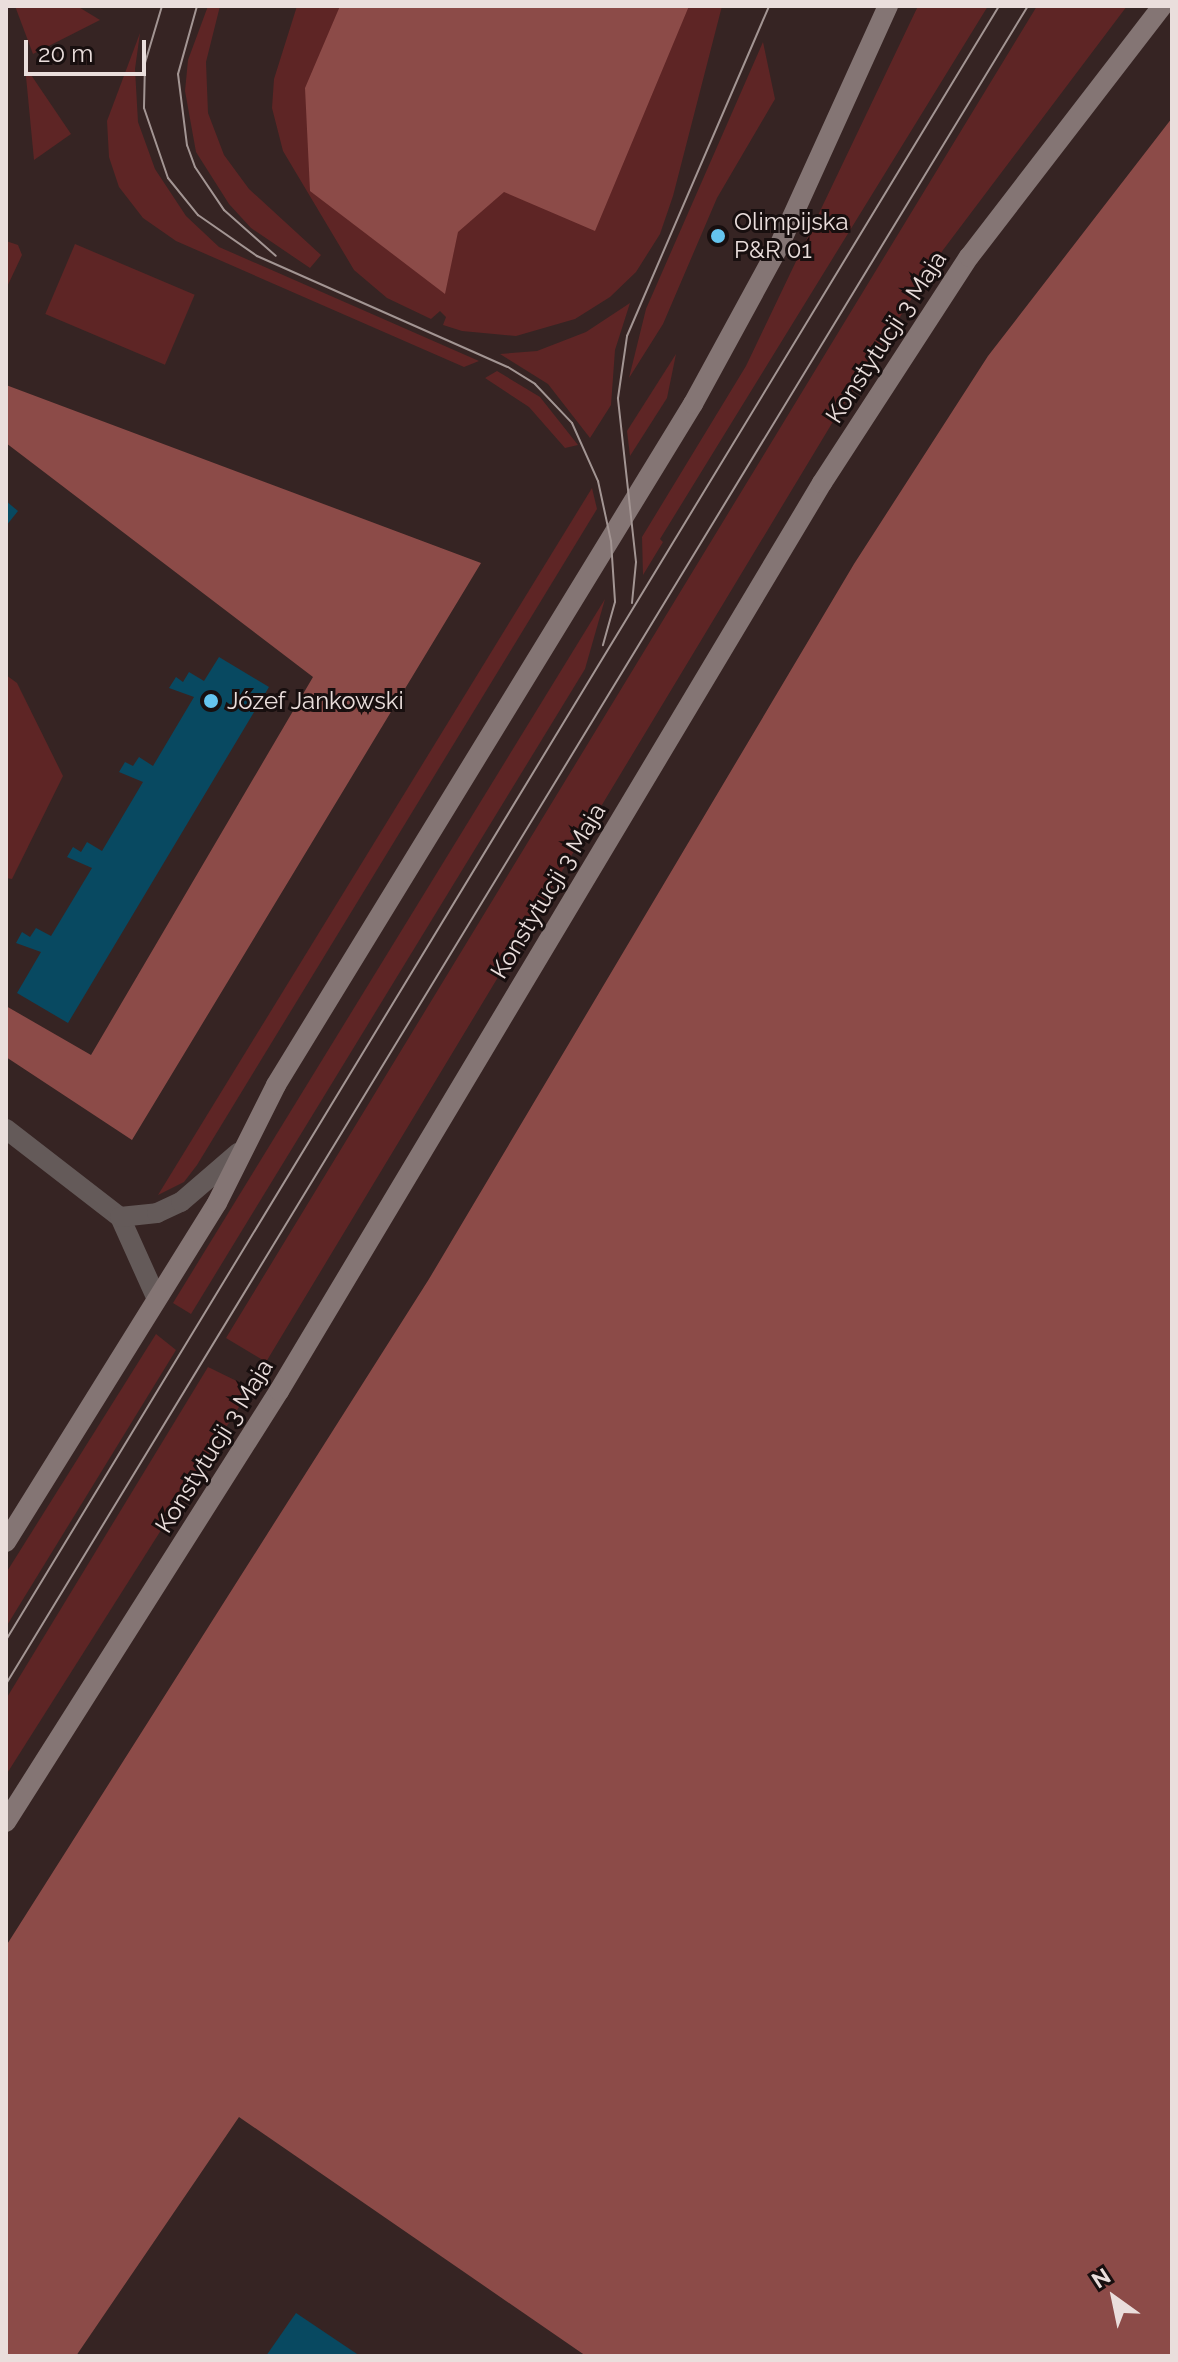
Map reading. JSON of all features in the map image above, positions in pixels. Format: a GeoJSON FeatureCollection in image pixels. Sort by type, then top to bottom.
{"type":"FeatureCollection","features":[{"type":"Feature","properties":{"kind":"street"},"geometry":{"type":"LineString","coordinates":[[6,1542],[217,1203],[238,1153],[709,377],[779,246],[888,6]]}},
{"type":"Feature","properties":{"kind":"street","name":"Konstytucji 3 Maja"},"geometry":{"type":"LineString","coordinates":[[6,1822],[279,1391],[822,483],[969,257],[1162,6]]}},
{"type":"Feature","properties":{"kind":"street"},"geometry":{"type":"LineString","coordinates":[[6,1129],[120,1217],[156,1297]]}},
{"type":"Feature","properties":{"kind":"street"},"geometry":{"type":"LineString","coordinates":[[120,1217],[175,1206],[238,1153]]}},
{"type":"Feature","properties":{"kind":"shaded area"},"geometry":{"type":"Polygon","coordinates":[[[15,6],[77,6],[100,20],[33,54],[15,6]]]}},
{"type":"Feature","properties":{"kind":"shaded area"},"geometry":{"type":"Polygon","coordinates":[[[208,6],[220,6],[206,62],[208,113],[224,155],[249,189],[321,255],[310,268],[251,228],[229,204],[196,152],[185,91],[188,60],[208,6]]]}},
{"type":"Feature","properties":{"kind":"shaded area"},"geometry":{"type":"Polygon","coordinates":[[[297,6],[722,6],[673,196],[660,234],[636,272],[610,297],[575,319],[516,336],[462,331],[443,325],[446,317],[440,311],[431,319],[387,298],[354,270],[283,151],[272,108],[274,79],[297,6]]]}},
{"type":"Feature","properties":{"kind":"shaded area"},"geometry":{"type":"Polygon","coordinates":[[[340,6],[689,6],[595,231],[504,192],[458,232],[445,294],[310,191],[305,88],[340,6]]]}},
{"type":"Feature","properties":{"kind":"shaded area"},"geometry":{"type":"Polygon","coordinates":[[[918,6],[988,6],[660,539],[663,542],[643,575],[642,537],[746,366],[918,6]]]}},
{"type":"Feature","properties":{"kind":"shaded area"},"geometry":{"type":"Polygon","coordinates":[[[1037,6],[1127,6],[943,250],[837,415],[266,1362],[226,1338],[1037,6]]]}},
{"type":"Feature","properties":{"kind":"shaded area"},"geometry":{"type":"Polygon","coordinates":[[[140,33],[135,69],[138,122],[155,169],[186,216],[219,247],[479,361],[464,367],[176,241],[143,218],[119,187],[109,157],[107,121],[140,33]]]}},
{"type":"Feature","properties":{"kind":"shaded area"},"geometry":{"type":"Polygon","coordinates":[[[763,42],[775,99],[717,198],[663,324],[629,378],[646,309],[763,42]]]}},
{"type":"Feature","properties":{"kind":"shaded area"},"geometry":{"type":"Polygon","coordinates":[[[25,66],[71,134],[34,160],[25,66]]]}},
{"type":"Feature","properties":{"kind":"shaded area"},"geometry":{"type":"Polygon","coordinates":[[[1172,118],[1172,2356],[586,2356],[239,2117],[76,2356],[6,2356],[6,1946],[429,1279],[854,564],[988,356],[1172,118]]]}},
{"type":"Feature","properties":{"kind":"shaded area"},"geometry":{"type":"Polygon","coordinates":[[[6,241],[18,245],[22,255],[6,289],[6,241]]]}},
{"type":"Feature","properties":{"kind":"shaded area"},"geometry":{"type":"Polygon","coordinates":[[[75,244],[195,295],[165,365],[45,314],[75,244]]]}},
{"type":"Feature","properties":{"kind":"shaded area"},"geometry":{"type":"Polygon","coordinates":[[[630,303],[615,350],[611,405],[590,438],[548,384],[500,354],[537,351],[586,332],[630,303]]]}},
{"type":"Feature","properties":{"kind":"shaded area"},"geometry":{"type":"Polygon","coordinates":[[[676,354],[667,398],[630,456],[627,431],[676,354]]]}},
{"type":"Feature","properties":{"kind":"shaded area"},"geometry":{"type":"Polygon","coordinates":[[[497,371],[540,397],[578,445],[565,448],[529,407],[485,378],[497,371]]]}},
{"type":"Feature","properties":{"kind":"shaded area"},"geometry":{"type":"Polygon","coordinates":[[[6,385],[481,563],[132,1140],[6,1057],[6,1006],[91,1055],[313,677],[6,443],[6,385]]]}},
{"type":"Feature","properties":{"kind":"shaded area"},"geometry":{"type":"Polygon","coordinates":[[[592,488],[597,509],[197,1165],[184,1182],[158,1195],[592,488]]]}},
{"type":"Feature","properties":{"kind":"shaded area"},"geometry":{"type":"Polygon","coordinates":[[[605,599],[585,669],[191,1314],[173,1303],[605,599]]]}},
{"type":"Feature","properties":{"kind":"shaded area"},"geometry":{"type":"Polygon","coordinates":[[[6,675],[17,683],[63,776],[12,879],[6,878],[6,675]]]}},
{"type":"Feature","properties":{"kind":"shaded area"},"geometry":{"type":"Polygon","coordinates":[[[156,1334],[176,1350],[6,1627],[6,1573],[156,1334]]]}},
{"type":"Feature","properties":{"kind":"shaded area"},"geometry":{"type":"Polygon","coordinates":[[[208,1367],[251,1388],[6,1775],[6,1699],[208,1367]]]}},
{"type":"Feature","properties":{"kind":"building"},"geometry":{"type":"Polygon","coordinates":[[[6,501],[18,511],[6,526],[6,501]]]}},
{"type":"Feature","properties":{"kind":"building"},"geometry":{"type":"Polygon","coordinates":[[[219,657],[269,687],[68,1023],[17,993],[41,952],[16,943],[22,932],[30,937],[36,928],[51,936],[92,868],[67,857],[73,847],[81,852],[87,842],[102,851],[143,782],[119,772],[125,762],[133,766],[139,757],[153,766],[194,697],[169,688],[176,677],[183,682],[189,672],[204,681],[219,657]]]}},
{"type":"Feature","properties":{"kind":"building"},"geometry":{"type":"Polygon","coordinates":[[[296,2313],[360,2356],[266,2356],[296,2313]]]}},
{"type":"Feature","properties":{"kind":"tram line"},"geometry":{"type":"LineString","coordinates":[[162,6],[145,63],[144,108],[168,178],[198,215],[257,256],[508,367],[535,384],[572,423],[598,481],[611,541],[615,602],[603,645]]}},
{"type":"Feature","properties":{"kind":"tram line"},"geometry":{"type":"LineString","coordinates":[[197,6],[178,74],[187,145],[195,167],[224,210],[276,256]]}},
{"type":"Feature","properties":{"kind":"tram line"},"geometry":{"type":"LineString","coordinates":[[632,603],[636,562],[618,398],[627,336],[769,6]]}},
{"type":"Feature","properties":{"kind":"tram line"},"geometry":{"type":"LineString","coordinates":[[6,1640],[999,6]]}},
{"type":"Feature","properties":{"kind":"tram line"},"geometry":{"type":"LineString","coordinates":[[6,1684],[1028,6]]}},
{"type":"Feature","properties":{"kind":"place","name":"Olimpijska P&R 01"},"geometry":{"type":"Point","coordinates":[718,236]}},
{"type":"Feature","properties":{"kind":"place","name":"Józef Jankowski"},"geometry":{"type":"Point","coordinates":[211,701]}}]}
